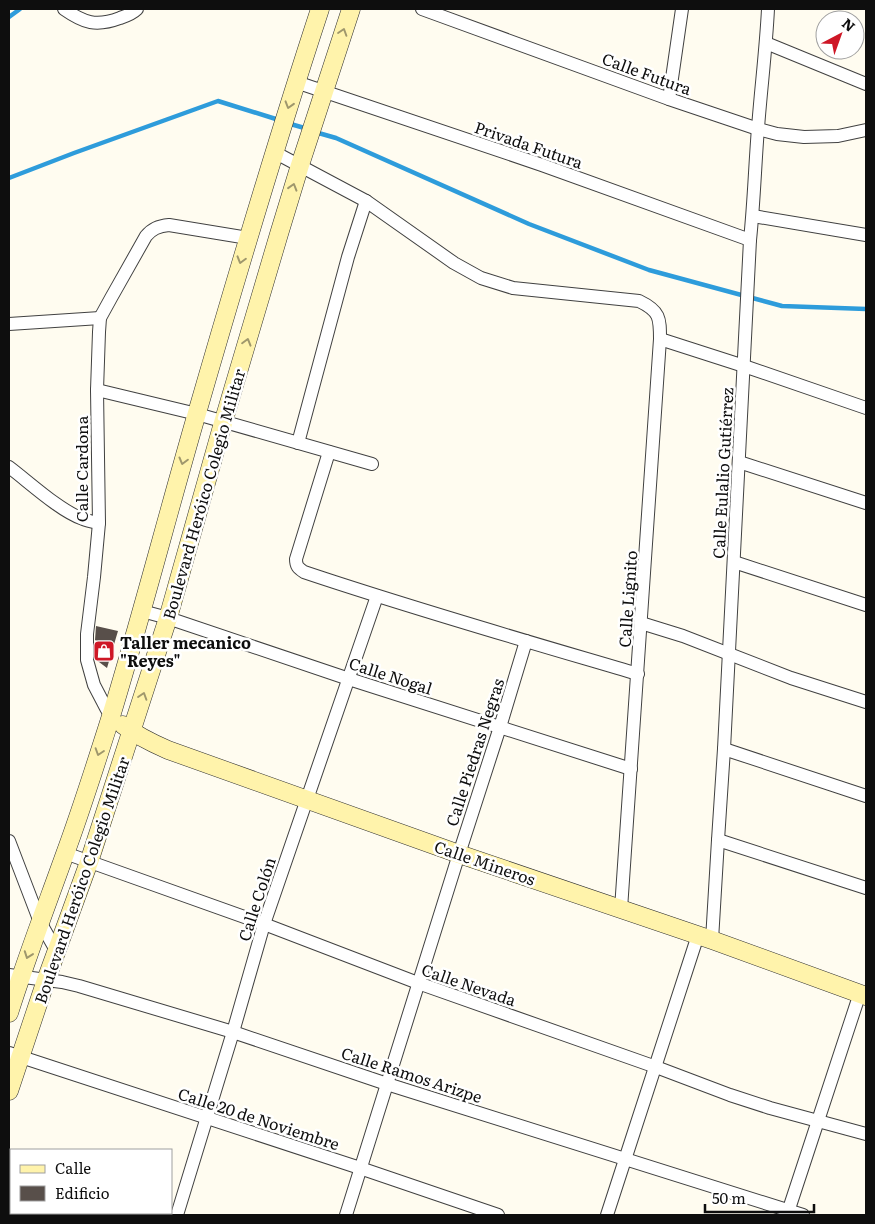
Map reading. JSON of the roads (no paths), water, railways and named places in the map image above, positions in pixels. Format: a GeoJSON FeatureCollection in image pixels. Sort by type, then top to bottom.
{"type":"FeatureCollection","features":[{"type":"Feature","properties":{"kind":"street"},"geometry":{"type":"LineString","coordinates":[[64,9],[78,18],[93,23],[111,21],[132,13],[137,9]]}},
{"type":"Feature","properties":{"kind":"street","name":"Boulevard Heróico Colegio Militar"},"geometry":{"type":"LineString","coordinates":[[9,1013],[14,976],[40,922],[111,716],[248,238],[320,9]]}},
{"type":"Feature","properties":{"kind":"street","name":"Boulevard Heróico Colegio Militar"},"geometry":{"type":"LineString","coordinates":[[9,1091],[14,1055],[57,952],[168,618],[223,423],[300,165],[351,9]]}},
{"type":"Feature","properties":{"kind":"street","name":"Calle Futura"},"geometry":{"type":"LineString","coordinates":[[422,9],[669,99],[758,129],[777,134],[804,137],[838,136],[866,130]]}},
{"type":"Feature","properties":{"kind":"street"},"geometry":{"type":"LineString","coordinates":[[669,99],[682,9]]}},
{"type":"Feature","properties":{"kind":"street","name":"Calle Eulalio Gutiérrez"},"geometry":{"type":"LineString","coordinates":[[607,1215],[656,1067],[705,938],[718,840],[750,240],[768,9]]}},
{"type":"Feature","properties":{"kind":"street"},"geometry":{"type":"LineString","coordinates":[[766,43],[866,84]]}},
{"type":"Feature","properties":{"kind":"street","name":"Privada Futura"},"geometry":{"type":"LineString","coordinates":[[296,82],[542,165],[750,240]]}},
{"type":"Feature","properties":{"kind":"street"},"geometry":{"type":"LineString","coordinates":[[274,152],[366,201],[346,266],[298,443]]}},
{"type":"Feature","properties":{"kind":"street","name":"Calle Lignito"},"geometry":{"type":"LineString","coordinates":[[366,201],[454,262],[481,278],[513,288],[639,301],[650,306],[660,322],[642,623],[621,908]]}},
{"type":"Feature","properties":{"kind":"street"},"geometry":{"type":"LineString","coordinates":[[753,216],[866,235]]}},
{"type":"Feature","properties":{"kind":"street","name":"Calle Cardona"},"geometry":{"type":"LineString","coordinates":[[111,716],[94,685],[87,660],[87,634],[99,523],[97,390],[100,318],[151,230],[169,225],[248,238]]}},
{"type":"Feature","properties":{"kind":"street"},"geometry":{"type":"LineString","coordinates":[[9,324],[100,318]]}},
{"type":"Feature","properties":{"kind":"street"},"geometry":{"type":"LineString","coordinates":[[660,340],[744,366],[866,408]]}},
{"type":"Feature","properties":{"kind":"street"},"geometry":{"type":"LineString","coordinates":[[97,390],[196,414],[372,464]]}},
{"type":"Feature","properties":{"kind":"street"},"geometry":{"type":"LineString","coordinates":[[329,452],[296,558],[296,564],[304,572],[526,642],[638,674]]}},
{"type":"Feature","properties":{"kind":"street"},"geometry":{"type":"LineString","coordinates":[[739,462],[866,504]]}},
{"type":"Feature","properties":{"kind":"street"},"geometry":{"type":"LineString","coordinates":[[9,467],[71,514],[83,520],[99,523]]}},
{"type":"Feature","properties":{"kind":"street"},"geometry":{"type":"LineString","coordinates":[[734,562],[866,605]]}},
{"type":"Feature","properties":{"kind":"street","name":"Calle Colón"},"geometry":{"type":"LineString","coordinates":[[176,1215],[234,1032],[264,924],[377,596]]}},
{"type":"Feature","properties":{"kind":"street","name":"Calle Nogal"},"geometry":{"type":"LineString","coordinates":[[142,610],[349,679],[631,769]]}},
{"type":"Feature","properties":{"kind":"street"},"geometry":{"type":"LineString","coordinates":[[642,623],[684,636],[791,678],[866,702]]}},
{"type":"Feature","properties":{"kind":"street","name":"Calle Piedras Negras"},"geometry":{"type":"LineString","coordinates":[[346,1215],[526,642]]}},
{"type":"Feature","properties":{"kind":"street","name":"Calle Mineros"},"geometry":{"type":"LineString","coordinates":[[111,716],[131,732],[168,750],[459,854],[621,908],[863,994]]}},
{"type":"Feature","properties":{"kind":"street"},"geometry":{"type":"LineString","coordinates":[[724,749],[866,796]]}},
{"type":"Feature","properties":{"kind":"street"},"geometry":{"type":"LineString","coordinates":[[718,840],[866,888]]}},
{"type":"Feature","properties":{"kind":"street"},"geometry":{"type":"LineString","coordinates":[[9,841],[40,922],[57,952]]}},
{"type":"Feature","properties":{"kind":"street","name":"Calle Nevada"},"geometry":{"type":"LineString","coordinates":[[65,853],[730,1095],[866,1134]]}},
{"type":"Feature","properties":{"kind":"street","name":"Calle Ramos Arizpe"},"geometry":{"type":"LineString","coordinates":[[14,976],[79,986],[234,1032],[386,1084],[626,1159],[788,1213],[803,1215]]}},
{"type":"Feature","properties":{"kind":"street"},"geometry":{"type":"LineString","coordinates":[[788,1213],[863,994]]}},
{"type":"Feature","properties":{"kind":"street","name":"Calle 20 de Noviembre"},"geometry":{"type":"LineString","coordinates":[[14,1055],[498,1215]]}},
{"type":"Feature","properties":{"kind":"waterway"},"geometry":{"type":"LineString","coordinates":[[9,17],[20,9]]}},
{"type":"Feature","properties":{"kind":"waterway"},"geometry":{"type":"LineString","coordinates":[[9,178],[218,101],[279,120]]}},
{"type":"Feature","properties":{"kind":"waterway"},"geometry":{"type":"LineString","coordinates":[[287,123],[308,129]]}},
{"type":"Feature","properties":{"kind":"waterway"},"geometry":{"type":"LineString","coordinates":[[315,132],[336,138],[529,224],[649,270],[782,306],[866,309]]}},
{"type":"Feature","properties":{"kind":"place","name":"Taller mecanico \"Reyes\""},"geometry":{"type":"Point","coordinates":[104,651]}}]}
